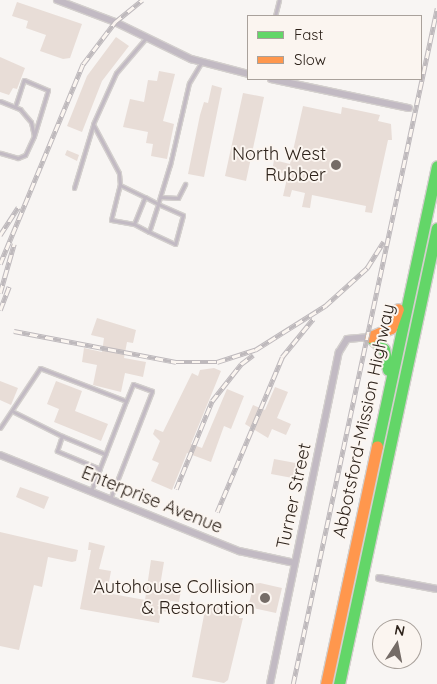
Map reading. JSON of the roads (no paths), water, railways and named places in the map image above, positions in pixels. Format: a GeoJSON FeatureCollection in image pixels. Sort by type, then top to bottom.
{"type":"FeatureCollection","features":[{"type":"Feature","properties":{"kind":"highway"},"geometry":{"type":"LineString","coordinates":[[386,397],[388,358],[384,349],[370,337],[391,328],[394,322],[420,209],[436,170]]}},
{"type":"Feature","properties":{"kind":"highway","name":"Abbotsford-Mission Highway"},"geometry":{"type":"LineString","coordinates":[[326,684],[436,170]]}},
{"type":"Feature","properties":{"kind":"highway","name":"Abbotsford-Mission Highway"},"geometry":{"type":"LineString","coordinates":[[339,684],[437,228]]}},
{"type":"Feature","properties":{"kind":"street"},"geometry":{"type":"LineString","coordinates":[[57,0],[201,62],[247,74]]}},
{"type":"Feature","properties":{"kind":"street"},"geometry":{"type":"LineString","coordinates":[[276,80],[409,108]]}},
{"type":"Feature","properties":{"kind":"street","name":"Turner Street"},"geometry":{"type":"LineString","coordinates":[[270,684],[339,352],[347,339],[370,337]]}},
{"type":"Feature","properties":{"kind":"street","name":"Enterprise Avenue"},"geometry":{"type":"LineString","coordinates":[[0,455],[239,551],[296,563]]}},
{"type":"Feature","properties":{"kind":"street"},"geometry":{"type":"LineString","coordinates":[[379,578],[437,589]]}},
{"type":"Feature","properties":{"kind":"lane"},"geometry":{"type":"LineString","coordinates":[[275,15],[279,0]]}},
{"type":"Feature","properties":{"kind":"lane"},"geometry":{"type":"LineString","coordinates":[[74,188],[93,124],[116,73],[146,38]]}},
{"type":"Feature","properties":{"kind":"lane"},"geometry":{"type":"LineString","coordinates":[[150,232],[189,84],[201,62]]}},
{"type":"Feature","properties":{"kind":"lane"},"geometry":{"type":"LineString","coordinates":[[0,153],[18,158],[26,155],[48,90],[24,80],[15,107]]}},
{"type":"Feature","properties":{"kind":"lane"},"geometry":{"type":"LineString","coordinates":[[0,101],[15,107],[32,122],[34,136]]}},
{"type":"Feature","properties":{"kind":"lane"},"geometry":{"type":"LineString","coordinates":[[93,124],[119,173],[120,185],[111,220],[134,224],[175,244],[183,215],[120,185]]}},
{"type":"Feature","properties":{"kind":"lane"},"geometry":{"type":"LineString","coordinates":[[160,197],[178,198],[185,184]]}},
{"type":"Feature","properties":{"kind":"lane"},"geometry":{"type":"LineString","coordinates":[[134,224],[145,197]]}},
{"type":"Feature","properties":{"kind":"lane"},"geometry":{"type":"LineString","coordinates":[[0,428],[40,368],[126,401]]}},
{"type":"Feature","properties":{"kind":"lane"},"geometry":{"type":"LineString","coordinates":[[91,491],[133,384],[152,392],[110,499]]}},
{"type":"Feature","properties":{"kind":"lane"},"geometry":{"type":"LineString","coordinates":[[12,411],[62,436],[105,454]]}},
{"type":"Feature","properties":{"kind":"lane"},"geometry":{"type":"LineString","coordinates":[[62,436],[57,451],[100,469]]}},
{"type":"Feature","properties":{"kind":"railway"},"geometry":{"type":"LineString","coordinates":[[0,264],[83,64],[115,22],[142,0]]}},
{"type":"Feature","properties":{"kind":"railway"},"geometry":{"type":"LineString","coordinates":[[422,78],[437,8]]}},
{"type":"Feature","properties":{"kind":"railway"},"geometry":{"type":"LineString","coordinates":[[293,684],[422,80]]}},
{"type":"Feature","properties":{"kind":"railway"},"geometry":{"type":"LineString","coordinates":[[0,235],[18,207]]}},
{"type":"Feature","properties":{"kind":"railway"},"geometry":{"type":"LineString","coordinates":[[14,331],[176,362],[217,362],[255,350],[325,306],[367,268],[383,242]]}},
{"type":"Feature","properties":{"kind":"railway"},"geometry":{"type":"LineString","coordinates":[[0,293],[14,244]]}},
{"type":"Feature","properties":{"kind":"railway"},"geometry":{"type":"LineString","coordinates":[[0,310],[9,287]]}},
{"type":"Feature","properties":{"kind":"railway"},"geometry":{"type":"LineString","coordinates":[[217,512],[282,357],[313,319]]}},
{"type":"Feature","properties":{"kind":"railway"},"geometry":{"type":"LineString","coordinates":[[176,489],[212,401],[241,364],[253,355]]}},
{"type":"Feature","properties":{"kind":"place","name":"North West Rubber"},"geometry":{"type":"Point","coordinates":[336,165]}},
{"type":"Feature","properties":{"kind":"place","name":"Autohouse Collision & Restoration"},"geometry":{"type":"Point","coordinates":[265,598]}}]}
